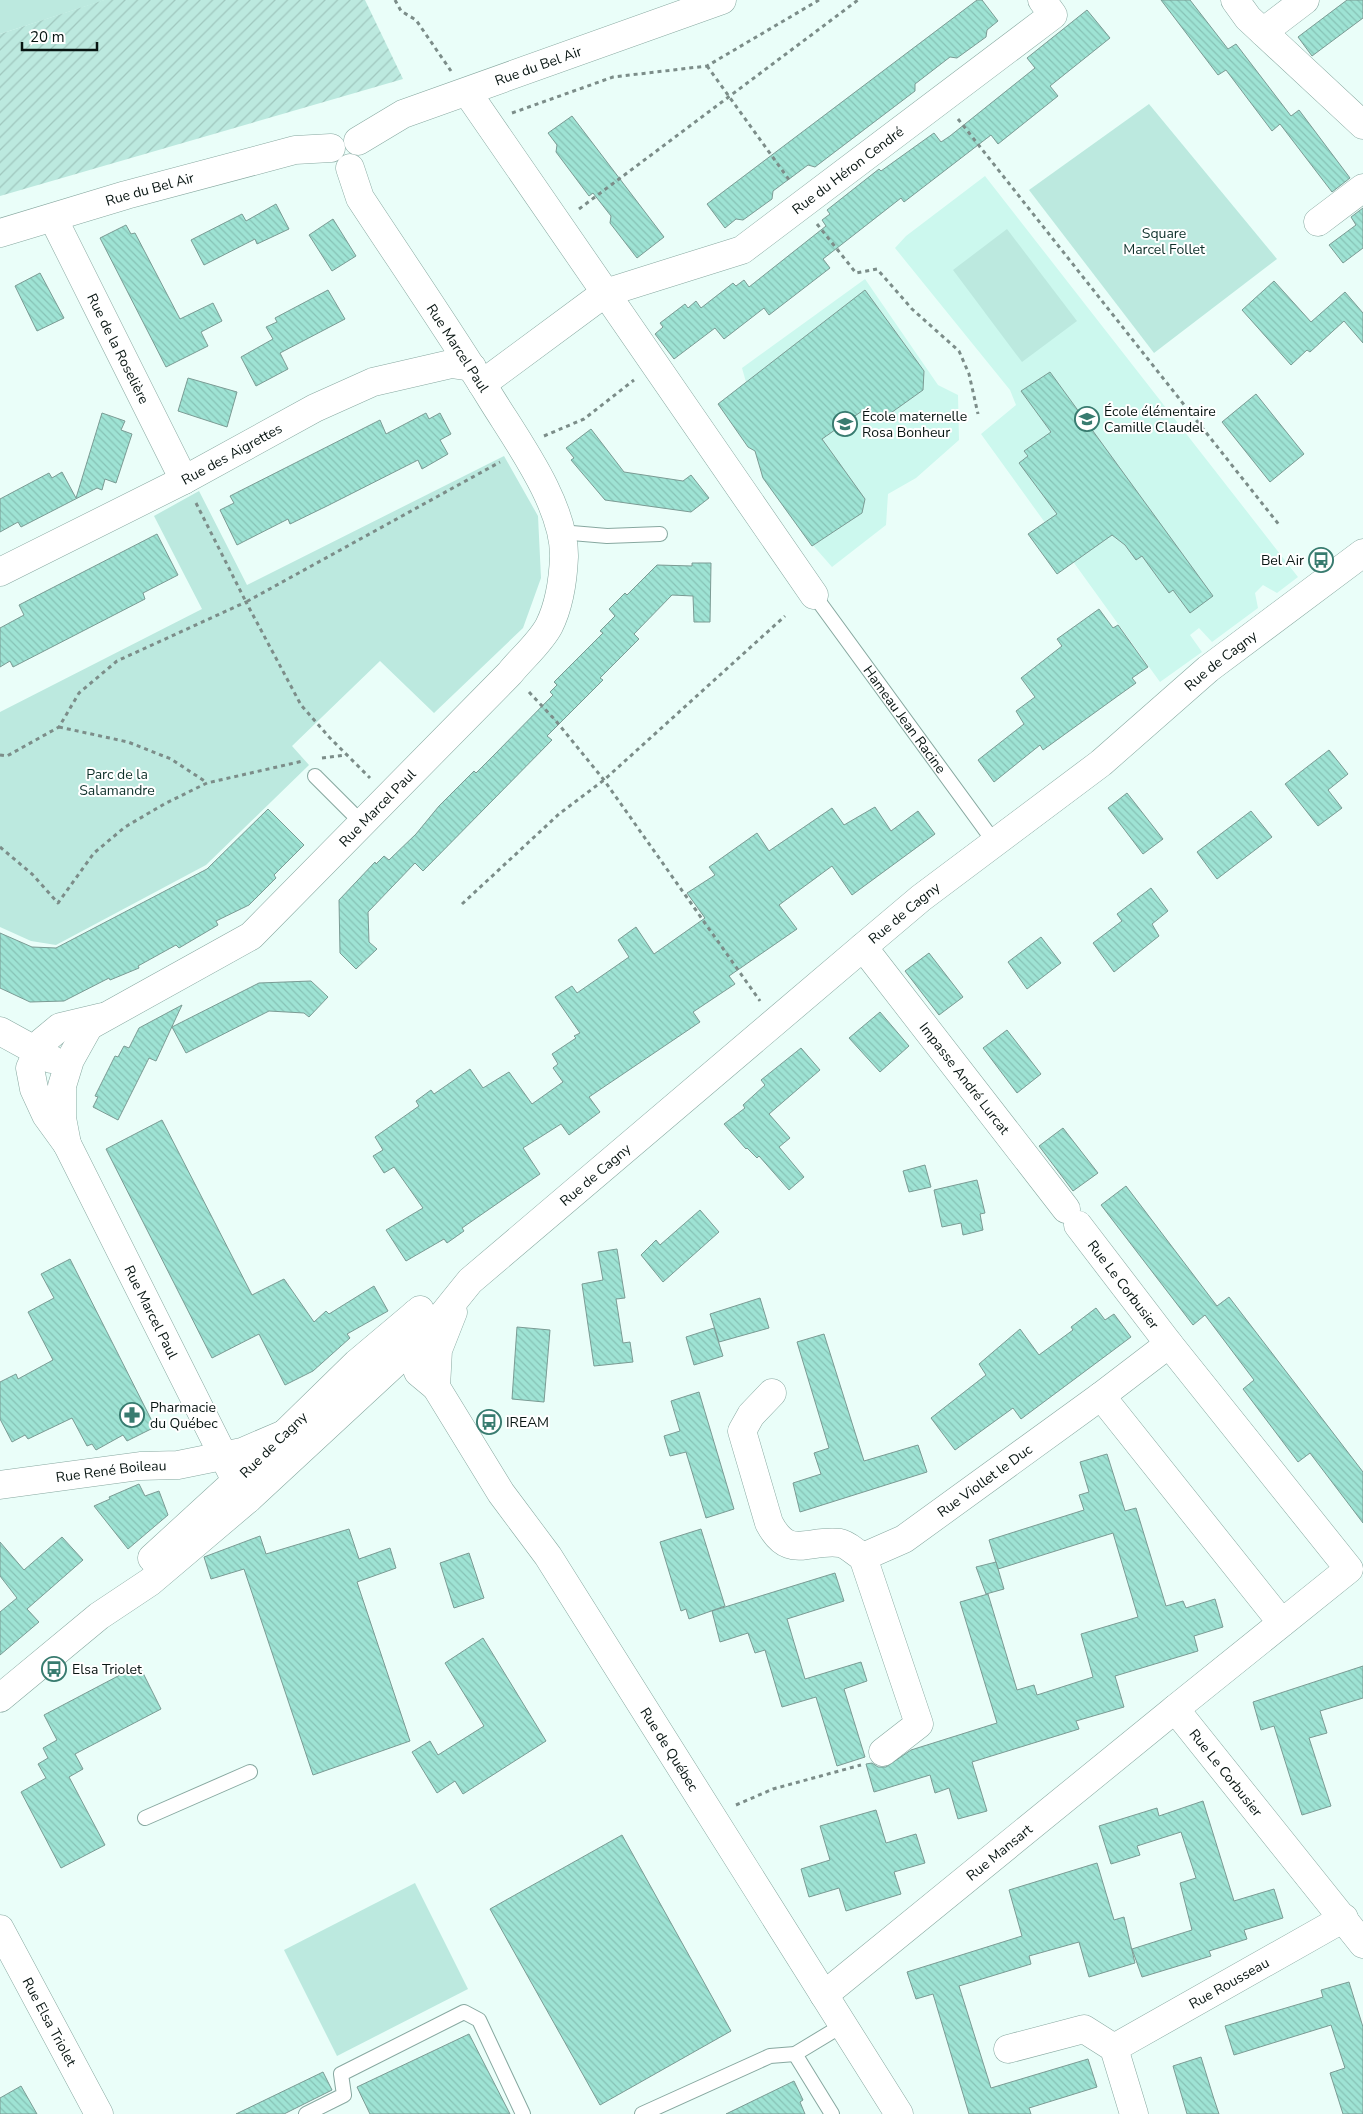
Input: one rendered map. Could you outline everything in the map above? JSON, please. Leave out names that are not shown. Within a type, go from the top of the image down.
[{"type":"street","name":"Rue du Bel Air","points":[[358,141],[403,114],[722,0]]},
{"type":"street","name":"Rue du Héron Cendré","points":[[477,376],[605,293],[742,250],[1053,15],[1042,0]]},
{"type":"street","points":[[1235,0],[1248,18],[1363,125]]},
{"type":"street","points":[[1264,32],[1305,0]]},
{"type":"street","points":[[466,92],[814,595]]},
{"type":"street","points":[[342,137],[354,138],[358,141],[363,151],[362,157],[355,166],[350,168],[339,166],[335,163],[331,154],[331,148],[334,143],[342,137]]},
{"type":"street","name":"Rue du Bel Air","points":[[0,233],[126,195],[295,150],[331,148]]},
{"type":"street","name":"Rue Marcel Paul","points":[[67,1144],[62,1118],[62,1086],[68,1067],[89,1026],[251,936],[390,797],[510,673],[548,627],[560,596],[564,555],[560,532],[551,503],[523,449],[360,198],[350,168]]},
{"type":"street","points":[[1318,222],[1363,188]]},
{"type":"street","name":"Rue de la Roselière","points":[[53,218],[184,480]]},
{"type":"street","name":"Rue des Aigrettes","points":[[0,572],[184,480],[315,408],[373,382],[450,364],[477,376]]},
{"type":"street","name":"Rue de Cagny","points":[[236,1479],[414,1369],[470,1280],[921,898],[1101,763],[1208,669],[1363,553]]},
{"type":"street","name":"Impasse André Lurcat","points":[[863,947],[1072,1217]]},
{"type":"street","name":"Rue Marcel Paul","points":[[104,1016],[60,1027],[42,1042],[30,1068],[34,1089],[46,1115],[67,1144],[236,1479]]},
{"type":"street","points":[[0,1031],[36,1052],[68,1067]]},
{"type":"street","name":"Rue Le Corbusier","points":[[1072,1217],[1169,1344],[1350,1569],[1175,1709],[1363,1944]]},
{"type":"street","points":[[357,1363],[414,1369],[438,1350],[461,1292]]},
{"type":"street","name":"Rue de Cagny","points":[[0,1698],[99,1616],[134,1574],[357,1363],[430,1303],[461,1292]]},
{"type":"street","points":[[414,1369],[409,1333],[415,1314]]},
{"type":"street","points":[[1169,1344],[1101,1396],[1282,1623]]},
{"type":"street","name":"Rue de Québec","points":[[414,1369],[548,1556],[899,2114]]},
{"type":"street","points":[[772,1393],[751,1415],[742,1431],[769,1523],[776,1537],[789,1546],[842,1543],[863,1557],[919,1724],[883,1752]]},
{"type":"street","name":"Rue Viollet le Duc","points":[[863,1557],[904,1539],[1101,1396]]},
{"type":"street","name":"Rue René Boileau","points":[[0,1485],[140,1466],[178,1465],[236,1479]]},
{"type":"street","name":"Rue Mansart","points":[[824,1995],[1175,1709]]},
{"type":"street","name":"Rue Rousseau","points":[[1114,2048],[1344,1918]]},
{"type":"street","name":"Rue Elsa Triolet","points":[[0,1929],[99,2114]]},
{"type":"street","points":[[1008,2049],[1084,2030],[1114,2048],[1134,2114]]},
{"type":"lane","points":[[560,532],[607,536],[660,534]]},
{"type":"lane","name":"Hameau Jean Racine","points":[[814,595],[995,843]]},
{"type":"lane","points":[[316,776],[363,824]]},
{"type":"lane","points":[[145,1818],[250,1772]]},
{"type":"lane","points":[[306,2114],[344,2095],[341,2074],[464,2012],[479,2020],[523,2114]]},
{"type":"lane","points":[[642,2114],[770,2056],[796,2054],[843,2025]]},
{"type":"lane","points":[[796,2054],[832,2114]]},
{"type":"path","points":[[395,0],[401,12],[416,20],[466,92]]},
{"type":"path","points":[[487,122],[613,77],[707,66],[819,0]]},
{"type":"path","points":[[558,225],[858,0]]},
{"type":"path","points":[[707,66],[806,203],[821,230],[856,273],[877,269],[912,309],[959,351],[969,374],[978,414]]},
{"type":"path","points":[[942,99],[1280,526]]},
{"type":"path","points":[[0,755],[7,756],[58,727],[79,693],[117,661],[246,602],[523,449],[542,436],[584,419],[654,364]]},
{"type":"path","points":[[184,480],[246,602],[302,705],[346,755],[390,797]]},
{"type":"path","points":[[462,904],[560,814],[604,780],[785,616]]},
{"type":"path","points":[[510,673],[556,721],[604,780],[774,1022]]},
{"type":"path","points":[[58,727],[128,742],[171,759],[207,783]]},
{"type":"path","points":[[318,759],[346,755]]},
{"type":"path","points":[[0,847],[32,874],[58,904],[94,853],[124,827],[166,803],[207,783],[308,760]]},
{"type":"path","points":[[718,1825],[736,1805],[773,1789],[865,1764],[883,1752]]},
{"type":"shaded area","name":"École élémentaire Camille Claudel","points":[[985,176],[1298,577],[1277,593],[1263,585],[1255,593],[1258,608],[1212,642],[1199,628],[1190,635],[1202,652],[1160,682],[981,434],[1016,405],[1010,390],[895,248],[906,236]]},
{"type":"shaded area","name":"École maternelle Rosa Bonheur","points":[[865,279],[938,385],[958,395],[959,440],[916,478],[888,494],[886,525],[832,567],[803,534],[761,476],[769,467],[721,402],[746,382],[742,368]]},
{"type":"green space","points":[[0,0],[105,0],[0,34]]},
{"type":"green space","points":[[104,0],[365,0],[403,79],[0,196],[0,34]]},
{"type":"green space","name":"Square Marcel Follet","points":[[1149,104],[1277,259],[1154,353],[1029,190]]},
{"type":"green space","points":[[1007,229],[1077,321],[1022,362],[953,270]]},
{"type":"green space","name":"Parc de la Salamandre","points":[[504,456],[538,516],[541,578],[523,628],[434,713],[380,661],[292,746],[309,765],[206,865],[56,945],[31,941],[0,927],[0,712],[202,609],[154,516],[199,491],[247,585]]},
{"type":"green space","points":[[415,1883],[468,1989],[337,2056],[284,1950]]},
{"type":"building","points":[[977,0],[982,0],[998,21],[987,30],[986,37],[957,58],[950,57],[915,84],[915,91],[815,167],[808,165],[773,191],[772,199],[743,220],[736,219],[725,228],[707,204]]},
{"type":"building","points":[[1161,0],[1190,0],[1228,49],[1236,44],[1291,116],[1299,110],[1350,178],[1332,192],[1280,124],[1272,131],[1226,70],[1218,75]]},
{"type":"building","points":[[1347,0],[1363,0],[1363,18],[1312,56],[1298,37]]},
{"type":"building","points":[[1087,10],[1110,38],[1050,86],[1058,96],[998,144],[991,135],[904,202],[901,198],[823,259],[830,268],[769,315],[764,308],[724,339],[715,328],[674,359],[655,334],[663,327],[660,323],[685,304],[688,308],[696,301],[701,308],[733,283],[736,286],[744,280],[749,287],[826,226],[822,220],[830,214],[827,210],[879,169],[881,171],[934,133],[941,142],[1035,68],[1027,58]]},
{"type":"building","points":[[572,116],[664,237],[637,258],[610,223],[611,216],[593,193],[589,196],[556,152],[557,145],[548,133]]},
{"type":"building","points":[[276,204],[289,229],[257,244],[255,239],[204,265],[191,240],[242,214],[246,221]]},
{"type":"building","points":[[1363,208],[1363,248],[1343,263],[1329,245],[1356,225],[1351,217]]},
{"type":"building","points":[[333,219],[356,256],[332,271],[309,235]]},
{"type":"building","points":[[126,225],[131,234],[135,233],[180,319],[213,303],[222,321],[201,332],[208,346],[166,367],[100,238]]},
{"type":"building","points":[[40,273],[64,318],[37,331],[15,286]]},
{"type":"building","points":[[1274,281],[1311,322],[1345,292],[1363,313],[1363,343],[1344,321],[1310,352],[1307,350],[1291,365],[1242,310]]},
{"type":"building","points":[[328,290],[345,319],[280,353],[288,369],[256,386],[241,357],[273,339],[266,327],[277,322],[275,318]]},
{"type":"building","name":"École maternelle Rosa Bonheur","points":[[865,290],[924,371],[923,390],[888,415],[862,411],[822,439],[865,499],[862,513],[812,546],[763,478],[755,451],[748,447],[718,404]]},
{"type":"building","points":[[1050,372],[1213,596],[1190,613],[1173,590],[1169,593],[1142,556],[1136,560],[1125,545],[1112,535],[1057,574],[1028,534],[1057,514],[1019,463],[1028,456],[1024,451],[1051,432],[1021,391]]},
{"type":"building","points":[[188,378],[237,392],[227,427],[178,411]]},
{"type":"building","points":[[1256,394],[1304,454],[1270,482],[1222,422]]},
{"type":"building","points":[[102,413],[125,421],[121,430],[132,434],[116,483],[105,479],[102,490],[97,488],[21,527],[18,522],[0,532],[0,499],[49,473],[52,478],[62,472],[76,498]]},
{"type":"building","points":[[426,413],[429,419],[440,413],[451,434],[440,440],[448,454],[422,469],[418,460],[290,524],[288,519],[237,545],[220,510],[234,503],[230,496],[380,420],[386,434]]},
{"type":"building","points":[[591,429],[624,472],[683,481],[691,475],[709,498],[691,512],[605,500],[571,460],[574,458],[566,448]]},
{"type":"building","points":[[157,534],[178,575],[143,593],[145,599],[13,667],[10,661],[0,667],[0,628],[24,615],[19,605]]},
{"type":"building","points":[[692,563],[711,563],[710,622],[694,622],[693,596],[672,595],[634,634],[639,639],[600,678],[603,680],[547,736],[552,740],[423,871],[415,863],[368,912],[369,942],[377,949],[356,969],[340,953],[339,900],[375,862],[376,864],[384,856],[389,860],[416,834],[439,806],[474,771],[476,773],[553,695],[550,692],[557,685],[554,682],[603,633],[600,631],[615,616],[609,609],[625,593],[627,595],[657,565],[692,566]]},
{"type":"building","points":[[1099,609],[1113,628],[1118,625],[1148,667],[1132,678],[1136,683],[1043,750],[1040,745],[994,782],[978,760],[1024,724],[1016,711],[1035,697],[1021,678],[1062,646],[1057,639]]},
{"type":"building","points":[[1329,750],[1348,774],[1328,790],[1342,808],[1318,826],[1285,784]]},
{"type":"building","points":[[1127,793],[1163,839],[1143,854],[1108,808]]},
{"type":"building","points":[[875,807],[891,831],[918,811],[935,834],[852,895],[832,866],[779,905],[797,929],[729,976],[735,984],[693,1012],[700,1022],[589,1097],[600,1112],[569,1135],[561,1124],[523,1148],[540,1174],[462,1228],[464,1231],[447,1243],[444,1239],[406,1261],[386,1230],[423,1208],[394,1167],[384,1173],[373,1156],[383,1150],[375,1137],[419,1106],[416,1101],[431,1090],[434,1094],[470,1069],[483,1088],[509,1072],[532,1104],[563,1082],[553,1068],[558,1064],[552,1054],[576,1038],[574,1036],[580,1033],[555,997],[572,986],[577,993],[629,957],[618,940],[636,927],[654,954],[705,918],[687,893],[715,875],[709,867],[757,833],[769,851],[832,808],[844,825]]},
{"type":"building","points":[[268,809],[304,845],[274,875],[276,878],[249,905],[216,921],[218,925],[179,948],[176,945],[138,966],[139,968],[110,980],[109,978],[64,1001],[30,1002],[0,988],[0,933],[32,947],[56,948],[207,869]]},
{"type":"building","points":[[1251,811],[1272,837],[1217,879],[1197,852]]},
{"type":"building","points":[[1151,888],[1168,911],[1152,924],[1159,936],[1114,972],[1093,943],[1122,921],[1117,914]]},
{"type":"building","points":[[1041,937],[1061,963],[1027,989],[1008,962]]},
{"type":"building","points":[[929,953],[963,997],[939,1015],[905,971]]},
{"type":"building","points":[[311,981],[328,997],[309,1017],[304,1013],[269,1011],[186,1053],[172,1027],[259,983]]},
{"type":"building","points":[[182,1005],[156,1061],[149,1058],[118,1120],[93,1107],[98,1097],[95,1096],[115,1056],[118,1057],[124,1046],[129,1048],[139,1028]]},
{"type":"building","points":[[880,1012],[909,1046],[880,1072],[849,1038]]},
{"type":"building","points":[[1007,1030],[1041,1074],[1017,1093],[983,1048]]},
{"type":"building","points":[[801,1048],[820,1070],[769,1114],[790,1138],[779,1147],[804,1177],[789,1190],[759,1156],[757,1158],[746,1149],[724,1124],[745,1108],[743,1105],[765,1085],[761,1080]]},
{"type":"building","points":[[162,1120],[252,1295],[284,1279],[314,1322],[326,1311],[329,1314],[374,1286],[388,1311],[347,1334],[350,1338],[313,1371],[285,1385],[259,1334],[212,1358],[106,1149]]},
{"type":"building","points":[[1063,1128],[1098,1173],[1073,1191],[1039,1146]]},
{"type":"building","points":[[925,1165],[931,1187],[909,1192],[903,1171]]},
{"type":"building","points":[[977,1180],[985,1213],[980,1214],[983,1230],[963,1235],[961,1223],[942,1227],[934,1190]]},
{"type":"building","points":[[1126,1186],[1217,1306],[1229,1297],[1363,1472],[1363,1523],[1310,1453],[1298,1462],[1243,1389],[1254,1380],[1205,1315],[1193,1325],[1101,1205]]},
{"type":"building","points":[[700,1210],[719,1232],[663,1282],[641,1255],[656,1240],[660,1245]]},
{"type":"building","points":[[617,1249],[625,1298],[616,1299],[623,1343],[630,1342],[633,1362],[594,1366],[582,1284],[603,1280],[598,1252]]},
{"type":"building","points":[[70,1259],[155,1427],[127,1441],[123,1435],[96,1450],[92,1444],[87,1446],[72,1418],[28,1439],[25,1435],[12,1442],[0,1419],[0,1382],[16,1374],[18,1379],[53,1360],[28,1312],[54,1298],[41,1274]]},
{"type":"building","points":[[760,1298],[769,1328],[719,1342],[710,1314]]},
{"type":"building","points":[[1096,1308],[1105,1320],[1114,1314],[1131,1337],[1021,1419],[1013,1408],[955,1450],[931,1418],[986,1375],[979,1364],[1020,1329],[1039,1355],[1073,1330],[1071,1327]]},
{"type":"building","points":[[517,1327],[550,1330],[544,1402],[512,1399]]},
{"type":"building","points":[[714,1328],[723,1356],[694,1365],[686,1337]]},
{"type":"building","points":[[824,1334],[864,1461],[918,1445],[927,1472],[800,1512],[793,1483],[821,1474],[814,1453],[829,1448],[797,1342]]},
{"type":"building","points":[[699,1392],[734,1509],[706,1518],[686,1452],[670,1456],[664,1436],[680,1431],[671,1401]]},
{"type":"building","points":[[1107,1454],[1125,1511],[1136,1508],[1166,1606],[1183,1601],[1186,1608],[1215,1599],[1223,1627],[1194,1636],[1198,1651],[1115,1676],[1124,1707],[1076,1721],[1079,1729],[972,1762],[987,1811],[958,1819],[949,1788],[935,1793],[930,1775],[874,1792],[866,1764],[872,1763],[878,1767],[886,1767],[911,1750],[997,1723],[960,1602],[988,1594],[1017,1690],[1034,1685],[1037,1695],[1093,1677],[1081,1634],[1138,1617],[1113,1533],[998,1569],[989,1540],[1084,1510],[1079,1495],[1089,1492],[1080,1462]]},
{"type":"building","points":[[139,1484],[145,1496],[159,1491],[168,1515],[128,1549],[94,1506]]},
{"type":"building","points":[[349,1529],[359,1559],[390,1548],[396,1568],[357,1582],[410,1741],[313,1775],[244,1569],[211,1579],[204,1557],[260,1536],[266,1554]]},
{"type":"building","points":[[701,1529],[725,1606],[689,1619],[686,1609],[681,1611],[660,1542]]},
{"type":"building","points":[[62,1537],[83,1560],[27,1609],[39,1622],[0,1655],[0,1612],[17,1598],[0,1576],[0,1542],[24,1570]]},
{"type":"building","points":[[469,1553],[484,1598],[454,1608],[440,1563]]},
{"type":"building","points":[[996,1562],[1004,1589],[986,1594],[976,1567]]},
{"type":"building","points":[[835,1573],[844,1601],[787,1619],[805,1679],[861,1662],[867,1681],[844,1689],[865,1757],[837,1766],[816,1697],[782,1707],[765,1650],[755,1653],[748,1633],[720,1642],[712,1611]]},
{"type":"building","points":[[483,1638],[546,1741],[463,1794],[455,1781],[437,1793],[412,1752],[430,1741],[438,1755],[484,1726],[445,1663]]},
{"type":"building","points":[[139,1665],[161,1709],[75,1754],[83,1769],[69,1777],[105,1845],[61,1868],[21,1792],[46,1778],[38,1764],[48,1758],[43,1748],[57,1740],[44,1715]]},
{"type":"building","points":[[1363,1666],[1363,1698],[1320,1711],[1327,1733],[1309,1738],[1331,1806],[1302,1815],[1274,1726],[1261,1730],[1253,1702]]},
{"type":"building","points":[[1203,1801],[1234,1901],[1274,1889],[1283,1918],[1244,1930],[1247,1939],[1209,1951],[1211,1956],[1142,1977],[1132,1949],[1192,1930],[1180,1883],[1196,1878],[1181,1832],[1137,1846],[1140,1855],[1111,1864],[1099,1826],[1157,1808],[1159,1816]]},
{"type":"building","points":[[876,1810],[886,1843],[916,1834],[925,1863],[894,1872],[901,1894],[846,1911],[839,1888],[809,1897],[801,1869],[830,1860],[820,1826]]},
{"type":"building","points":[[622,1835],[731,2031],[600,2105],[490,1909]]},
{"type":"building","points":[[1097,1863],[1114,1920],[1124,1917],[1135,1963],[1089,1977],[1079,1942],[1029,1956],[1031,1964],[959,1986],[991,2088],[1088,2059],[1097,2087],[1029,2108],[1031,2114],[969,2114],[933,1994],[916,1999],[907,1972],[1022,1936],[1009,1890]]},
{"type":"building","points":[[1349,1982],[1363,2027],[1363,2114],[1343,2114],[1330,2073],[1345,2068],[1331,2025],[1234,2055],[1225,2026],[1323,1997],[1321,1990]]},
{"type":"building","points":[[469,2034],[510,2114],[370,2114],[357,2087]]},
{"type":"building","points":[[1201,2057],[1219,2114],[1187,2114],[1173,2066]]},
{"type":"building","points":[[323,2072],[332,2090],[284,2114],[236,2114]]},
{"type":"building","points":[[794,2081],[803,2100],[800,2102],[805,2114],[726,2114]]},
{"type":"building","points":[[21,2086],[37,2114],[0,2114],[0,2098]]},
{"type":"place","name":"École élémentaire Camille Claudel","points":[[1087,419]]},
{"type":"place","name":"École maternelle Rosa Bonheur","points":[[845,424]]},
{"type":"place","name":"Bel Air","points":[[1321,560]]},
{"type":"place","name":"Pharmacie du Québec","points":[[132,1415]]},
{"type":"place","name":"IREAM","points":[[489,1422]]},
{"type":"place","name":"Elsa Triolet","points":[[54,1669]]}]
